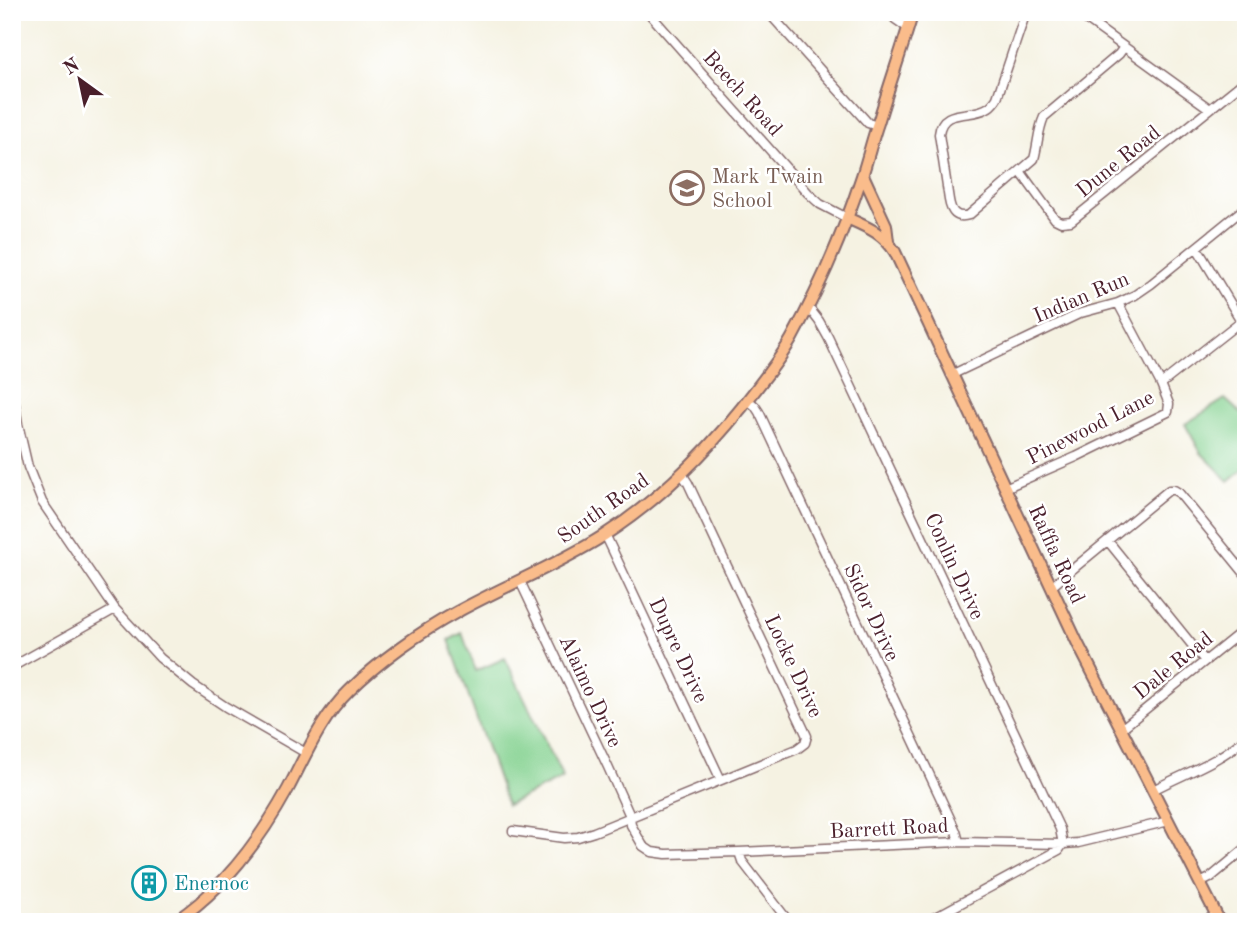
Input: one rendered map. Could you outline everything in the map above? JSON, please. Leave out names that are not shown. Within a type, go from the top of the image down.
[{"type":"main road","name":"South Road","points":[[174,922],[201,903],[231,873],[286,792],[315,735],[346,693],[373,669],[457,612],[567,558],[605,534],[682,474],[748,400],[791,340],[847,218],[863,175],[913,12]]},
{"type":"main road","name":"Raffia Road","points":[[863,175],[886,225],[888,241],[1078,644],[1219,919]]},
{"type":"main road","points":[[847,218],[877,232],[888,241]]},
{"type":"street","name":"Beech Road","points":[[648,12],[808,193],[820,204],[847,218]]},
{"type":"street","points":[[768,12],[868,123],[877,126]]},
{"type":"street","points":[[889,12],[908,28]]},
{"type":"street","points":[[1027,12],[997,98],[982,110],[952,116],[940,126],[950,208],[955,215],[968,215],[1034,159],[1044,117],[1124,47]]},
{"type":"street","points":[[1076,12],[1210,109]]},
{"type":"street","name":"Dune Road","points":[[1020,171],[1055,219],[1062,222],[1071,220],[1246,80]]},
{"type":"street","name":"Indian Run","points":[[951,375],[1082,313],[1118,303],[1135,295],[1246,208]]},
{"type":"street","points":[[1118,303],[1161,384],[1243,325],[1197,248]]},
{"type":"street","name":"Conlin Drive","points":[[808,307],[828,337],[1060,829],[1063,844]]},
{"type":"street","name":"Pinewood Lane","points":[[1005,488],[1168,412],[1169,404],[1161,384]]},
{"type":"street","points":[[12,387],[28,467],[42,502],[115,609],[160,658],[193,685],[306,753]]},
{"type":"street","name":"Sidor Drive","points":[[748,400],[759,412],[959,842]]},
{"type":"street","name":"Locke Drive","points":[[513,831],[564,838],[578,837],[797,749],[805,743],[807,736],[682,474]]},
{"type":"street","points":[[1051,587],[1169,490],[1179,493],[1246,575]]},
{"type":"street","name":"Dupre Drive","points":[[605,534],[721,780]]},
{"type":"street","points":[[1108,541],[1206,661]]},
{"type":"street","name":"Alaimo Drive","points":[[520,582],[630,816]]},
{"type":"street","points":[[12,667],[115,609]]},
{"type":"street","name":"Dale Road","points":[[1121,729],[1246,628]]},
{"type":"street","points":[[1153,790],[1201,768],[1229,752],[1246,738]]},
{"type":"street","name":"Barrett Road","points":[[630,816],[631,825],[643,846],[652,852],[666,854],[959,842],[1063,844],[1078,843],[1169,821]]},
{"type":"street","points":[[926,922],[1059,850],[1063,844]]},
{"type":"street","points":[[1200,883],[1246,848]]},
{"type":"street","points":[[739,852],[742,861],[789,922]]},
{"type":"street","points":[[1199,922],[1219,919]]},
{"type":"green space","points":[[1225,399],[1246,415],[1246,467],[1229,481],[1201,453],[1185,424]]},
{"type":"green space","points":[[462,633],[476,671],[505,658],[563,778],[507,805],[449,640]]},
{"type":"place","name":"Mark Twain School","points":[[687,188]]},
{"type":"place","name":"Enernoc","points":[[149,883]]}]
